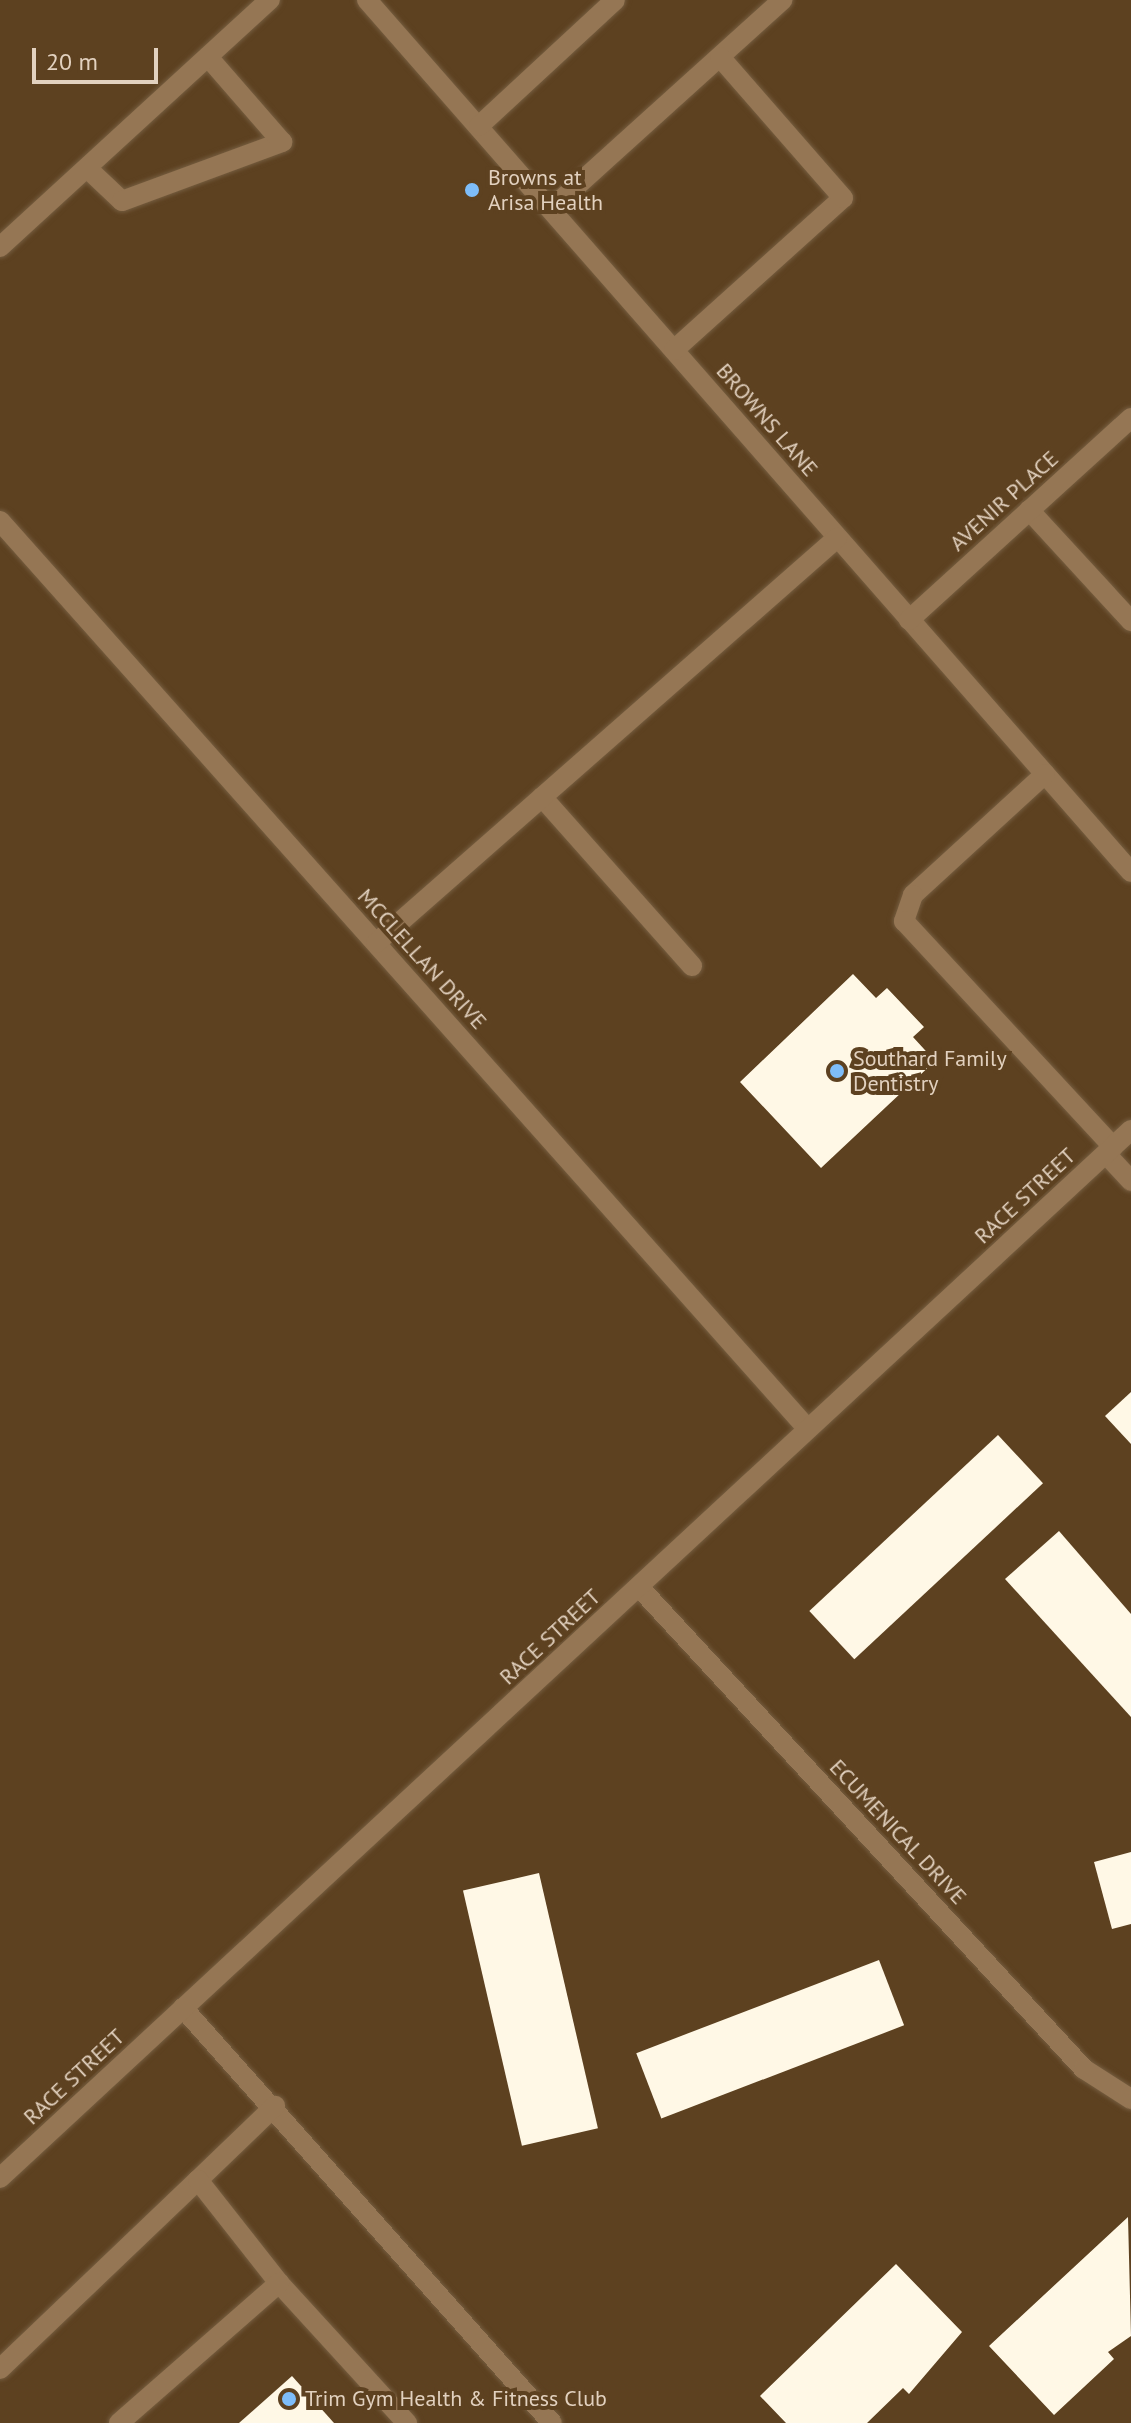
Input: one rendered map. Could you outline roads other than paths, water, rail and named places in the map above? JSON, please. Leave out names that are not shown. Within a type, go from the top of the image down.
[{"type":"street","points":[[0,247],[270,0]]},
{"type":"street","name":"BROWNS LANE","points":[[367,0],[1131,872]]},
{"type":"street","points":[[479,126],[615,0]]},
{"type":"street","points":[[551,209],[782,0]]},
{"type":"street","points":[[87,168],[122,201],[282,142],[208,57]]},
{"type":"street","points":[[674,350],[843,198],[720,57]]},
{"type":"street","name":"AVENIR PLACE","points":[[909,620],[1131,418]]},
{"type":"street","points":[[1029,510],[1131,621]]},
{"type":"street","name":"MCCLELLAN DRIVE","points":[[0,521],[808,1429]]},
{"type":"street","points":[[376,943],[837,538]]},
{"type":"street","points":[[1045,774],[913,895],[904,921],[1110,1150],[1131,1181]]},
{"type":"street","points":[[542,797],[692,966]]},
{"type":"street","name":"RACE STREET","points":[[0,2178],[1131,1130]]},
{"type":"street","name":"ECUMENICAL DRIVE","points":[[639,1587],[1084,2069],[1131,2099]]},
{"type":"street","points":[[183,2008],[275,2106],[552,2423]]},
{"type":"street","points":[[0,2369],[275,2106]]},
{"type":"street","points":[[198,2180],[279,2283],[407,2423]]},
{"type":"street","points":[[119,2423],[279,2283]]},
{"type":"place","name":"Browns at Arisa Health","points":[[472,190]]},
{"type":"place","name":"Southard Family Dentistry","points":[[837,1071]]},
{"type":"place","name":"Trim Gym Health & Fitness Club","points":[[289,2399]]}]
